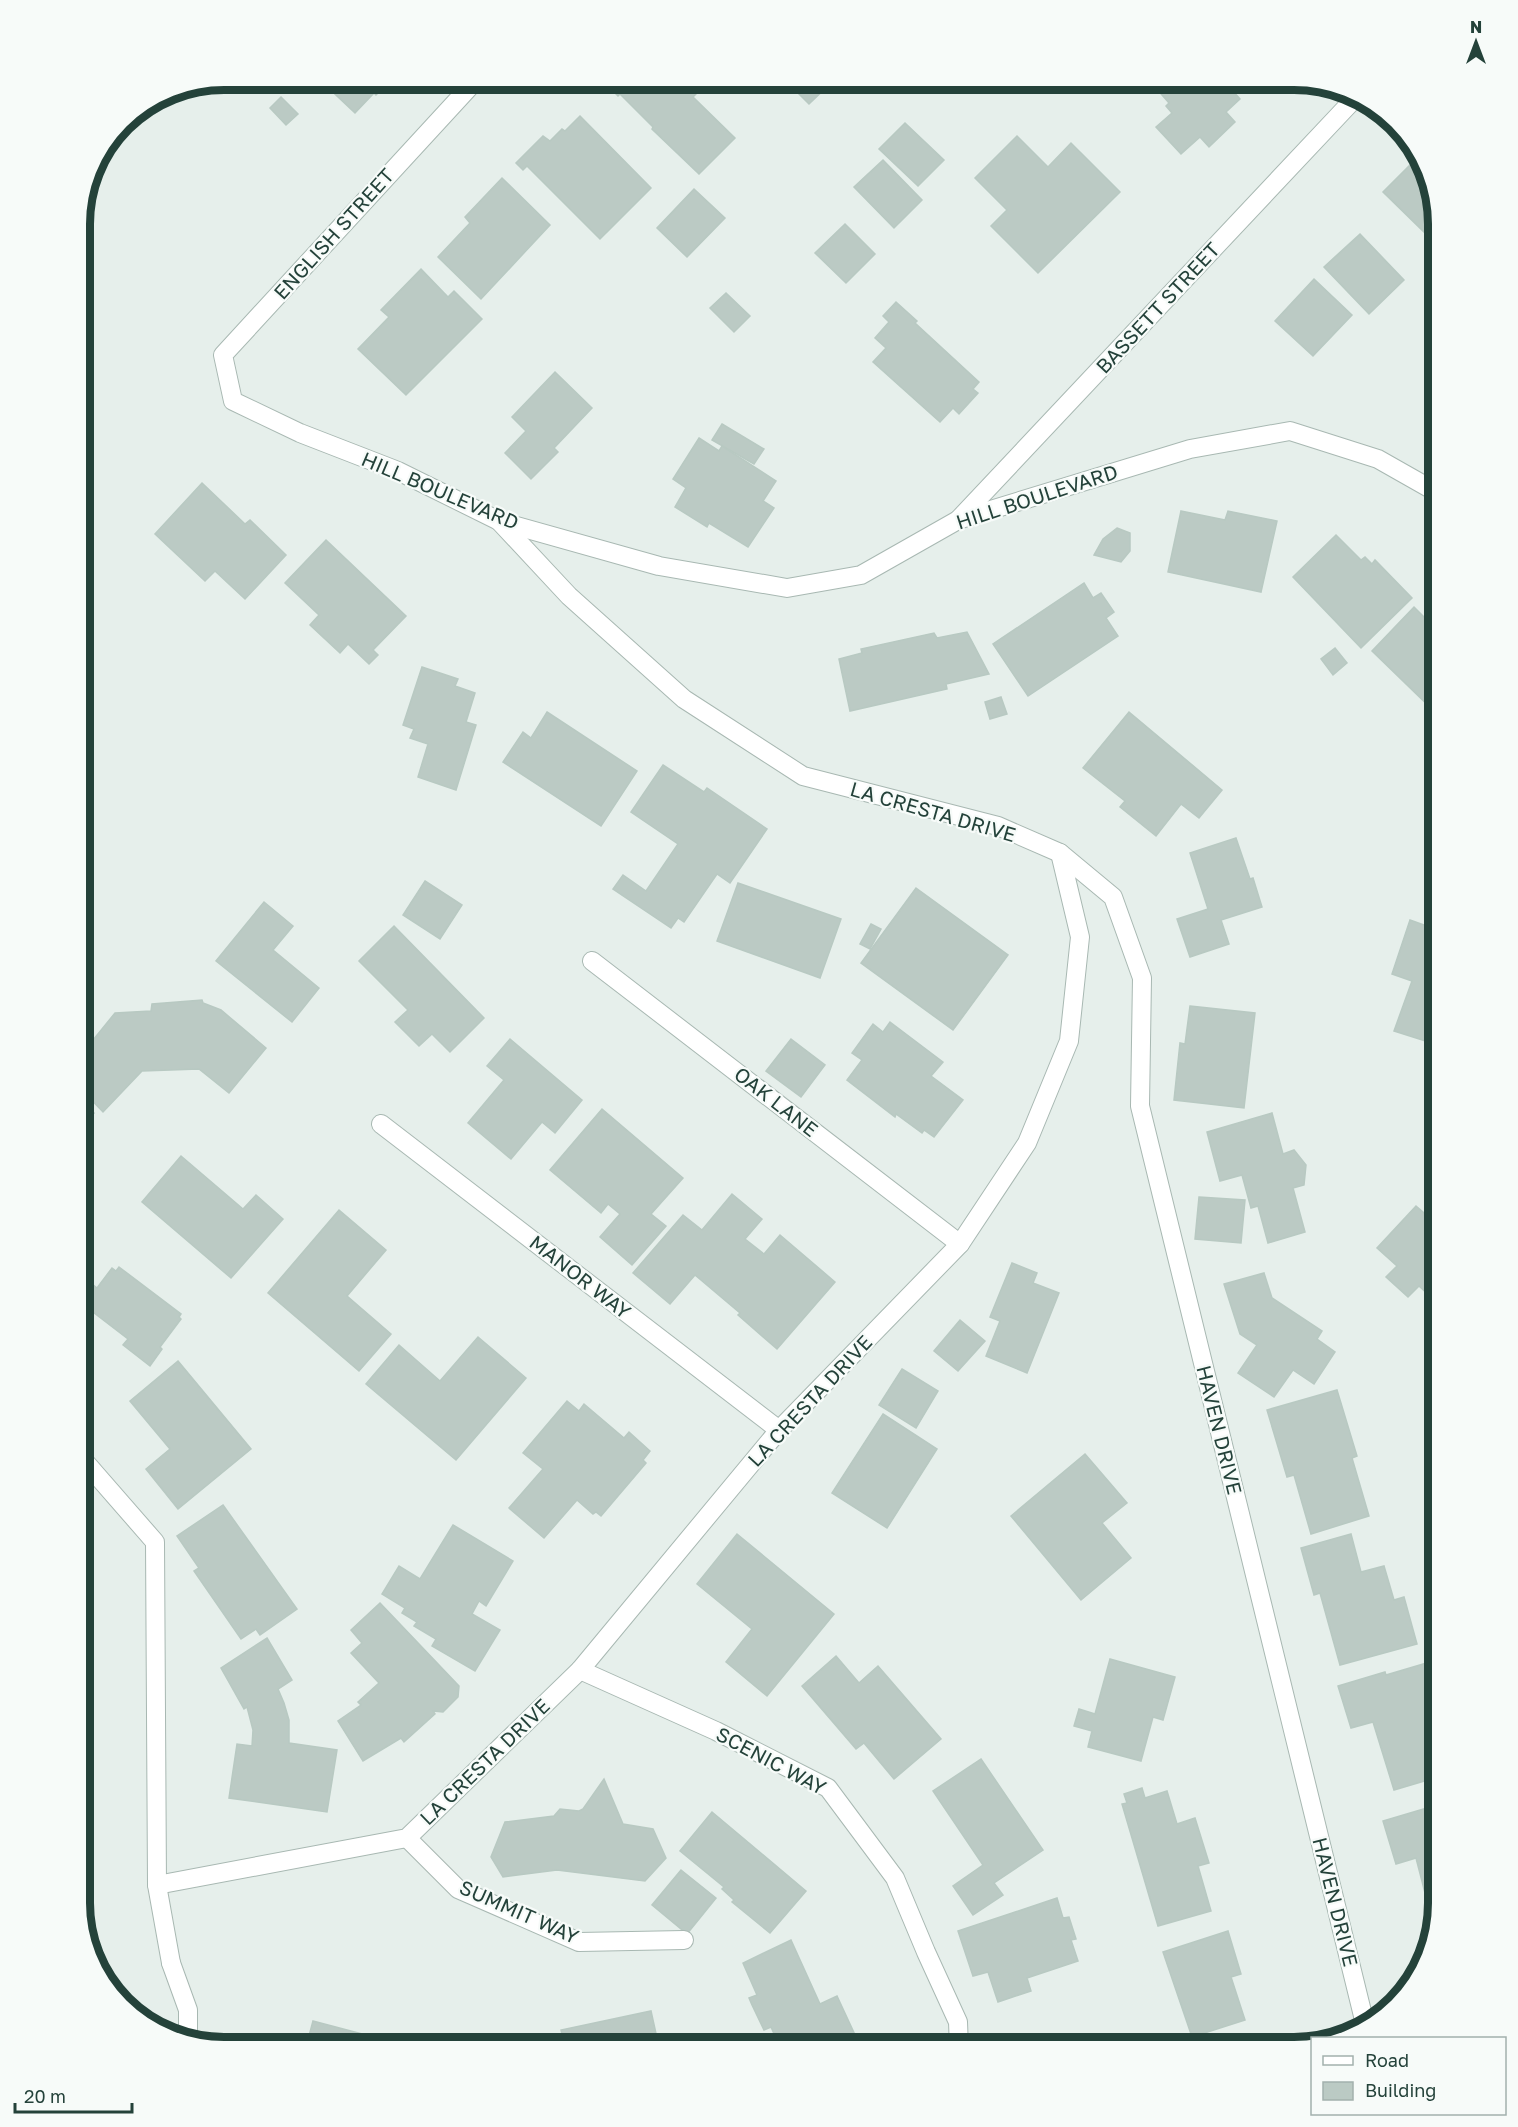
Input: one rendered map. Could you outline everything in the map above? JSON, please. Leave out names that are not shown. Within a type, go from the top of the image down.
[{"type":"street","name":"ENGLISH STREET","points":[[233,401],[224,355],[467,90]]},
{"type":"street","name":"BASSETT STREET","points":[[958,520],[1351,103]]},
{"type":"street","name":"HILL BOULEVARD","points":[[233,401],[300,433],[398,471],[499,521],[659,566],[787,588],[861,575],[958,520],[1190,449],[1290,431],[1378,459],[1428,487]]},
{"type":"street","name":"LA CRESTA DRIVE","points":[[157,1885],[407,1838],[580,1670],[778,1430],[960,1244],[1027,1143],[1069,1041],[1080,937],[1060,854],[998,826],[803,776],[684,699],[569,596],[499,521]]},
{"type":"street","name":"HAVEN DRIVE","points":[[1060,854],[1113,897],[1142,978],[1140,1106],[1363,2017]]},
{"type":"street","name":"OAK LANE","points":[[592,961],[960,1244]]},
{"type":"street","name":"MANOR WAY","points":[[381,1124],[778,1430]]},
{"type":"street","points":[[90,1467],[155,1542],[157,1885],[171,1963],[188,2010],[188,2032]]},
{"type":"street","name":"SCENIC WAY","points":[[580,1670],[716,1731],[828,1788],[895,1878],[958,2022],[959,2037]]},
{"type":"street","name":"SUMMIT WAY","points":[[407,1838],[458,1888],[579,1942],[684,1940]]},
{"type":"building","points":[[331,90],[381,90],[376,95],[374,93],[355,113]]},
{"type":"building","points":[[612,90],[700,90],[693,97],[735,138],[699,174],[652,129],[653,127],[620,94],[618,96]]},
{"type":"building","points":[[795,90],[824,90],[809,104]]},
{"type":"building","points":[[1158,90],[1232,90],[1240,99],[1226,112],[1235,122],[1209,147],[1200,137],[1181,154],[1156,127],[1172,113],[1166,106],[1169,103]]},
{"type":"building","points":[[281,97],[298,114],[286,125],[270,108]]},
{"type":"building","points":[[580,116],[651,188],[600,239],[527,166],[523,170],[516,163],[543,136],[550,141],[562,129],[565,131]]},
{"type":"building","points":[[905,123],[944,160],[918,186],[879,149]]},
{"type":"building","points":[[1017,136],[1048,167],[1071,143],[1120,192],[1038,273],[991,226],[1007,210],[975,178]]},
{"type":"building","points":[[883,160],[922,200],[894,228],[854,187]]},
{"type":"building","points":[[1413,162],[1427,206],[1428,236],[1383,192]]},
{"type":"building","points":[[502,178],[550,225],[481,299],[438,257],[470,223],[465,217]]},
{"type":"building","points":[[694,189],[725,218],[687,257],[657,228]]},
{"type":"building","points":[[845,224],[875,254],[846,283],[815,253]]},
{"type":"building","points":[[1360,234],[1404,280],[1369,314],[1324,267]]},
{"type":"building","points":[[421,269],[448,297],[454,291],[482,319],[406,395],[358,349],[389,317],[381,310]]},
{"type":"building","points":[[1314,279],[1352,315],[1313,356],[1275,321]]},
{"type":"building","points":[[726,293],[750,316],[734,332],[710,308]]},
{"type":"building","points":[[896,302],[917,321],[915,323],[979,382],[973,389],[978,393],[959,414],[953,408],[940,422],[873,362],[886,348],[875,338],[889,322],[883,316]]},
{"type":"building","points":[[555,372],[592,408],[554,448],[558,452],[531,479],[505,453],[526,431],[512,417]]},
{"type":"building","points":[[722,424],[764,449],[754,464],[712,440]]},
{"type":"building","points":[[699,438],[719,451],[722,446],[776,481],[763,501],[774,508],[748,547],[709,523],[707,527],[675,507],[686,488],[673,479]]},
{"type":"building","points":[[202,483],[245,524],[250,520],[286,555],[245,599],[215,571],[205,581],[155,534]]},
{"type":"building","points":[[1181,511],[1225,520],[1228,511],[1277,521],[1261,592],[1168,572]]},
{"type":"building","points":[[1117,528],[1130,533],[1130,551],[1121,562],[1094,555],[1103,539]]},
{"type":"building","points":[[1336,535],[1361,560],[1365,557],[1372,564],[1375,560],[1412,598],[1361,648],[1293,577]]},
{"type":"building","points":[[326,540],[406,616],[373,650],[378,655],[369,664],[348,644],[340,653],[310,625],[319,615],[285,583]]},
{"type":"building","points":[[1084,583],[1093,598],[1101,593],[1114,612],[1106,618],[1118,636],[1028,696],[993,644]]},
{"type":"building","points":[[1414,607],[1428,621],[1428,705],[1372,651]]},
{"type":"building","points":[[967,632],[989,674],[946,684],[947,689],[850,711],[839,659],[862,653],[861,649],[934,633],[937,638]]},
{"type":"building","points":[[1335,648],[1347,663],[1333,675],[1321,659]]},
{"type":"building","points":[[422,667],[458,679],[455,686],[475,693],[466,722],[476,725],[456,790],[418,777],[428,744],[410,738],[414,729],[403,725]]},
{"type":"building","points":[[1001,697],[1007,714],[990,719],[985,702]]},
{"type":"building","points":[[547,712],[637,771],[601,826],[503,762],[523,732],[531,738]]},
{"type":"building","points":[[1129,712],[1222,790],[1199,818],[1181,804],[1156,836],[1120,807],[1125,801],[1083,768]]},
{"type":"building","points":[[663,765],[704,792],[707,788],[767,829],[730,883],[717,874],[684,922],[678,918],[671,928],[613,889],[623,875],[646,891],[678,844],[631,812]]},
{"type":"building","points":[[1236,838],[1250,879],[1253,878],[1262,907],[1221,920],[1229,944],[1190,957],[1177,919],[1208,909],[1190,853]]},
{"type":"building","points":[[425,881],[462,905],[440,939],[403,915]]},
{"type":"building","points":[[738,883],[841,919],[820,978],[717,941]]},
{"type":"building","points":[[916,888],[1008,955],[953,1030],[861,963]]},
{"type":"building","points":[[264,902],[293,926],[273,950],[319,988],[292,1022],[216,961]]},
{"type":"building","points":[[1410,920],[1428,926],[1428,1042],[1394,1031],[1412,981],[1392,974]]},
{"type":"building","points":[[871,924],[881,929],[870,949],[860,944]]},
{"type":"building","points":[[394,926],[484,1018],[450,1052],[432,1034],[419,1046],[395,1022],[408,1010],[359,961]]},
{"type":"building","points":[[202,1000],[203,1003],[221,1010],[266,1048],[229,1093],[199,1069],[142,1071],[103,1112],[90,1098],[90,1044],[115,1013],[151,1011],[152,1004]]},
{"type":"building","points":[[1190,1006],[1255,1013],[1244,1108],[1174,1100],[1180,1043],[1185,1044]]},
{"type":"building","points":[[890,1022],[943,1062],[931,1076],[963,1100],[934,1137],[924,1130],[922,1133],[896,1114],[895,1117],[847,1080],[862,1060],[852,1053],[873,1024],[883,1032]]},
{"type":"building","points":[[510,1039],[582,1100],[555,1133],[542,1122],[511,1159],[468,1123],[504,1080],[487,1066]]},
{"type":"building","points":[[791,1039],[825,1065],[801,1097],[766,1071]]},
{"type":"building","points":[[602,1109],[683,1178],[651,1214],[666,1226],[632,1265],[600,1237],[620,1214],[608,1204],[601,1213],[550,1170]]},
{"type":"building","points":[[1272,1113],[1283,1154],[1294,1150],[1306,1165],[1304,1185],[1293,1188],[1305,1232],[1268,1243],[1258,1206],[1251,1208],[1242,1175],[1220,1181],[1207,1132]]},
{"type":"building","points":[[181,1156],[243,1209],[256,1195],[283,1219],[231,1278],[142,1202]]},
{"type":"building","points":[[732,1194],[762,1219],[745,1239],[764,1254],[780,1235],[835,1282],[777,1349],[738,1315],[740,1313],[695,1275],[670,1304],[633,1273],[683,1215],[702,1230]]},
{"type":"building","points":[[1199,1197],[1245,1200],[1241,1243],[1195,1239]]},
{"type":"building","points":[[1416,1206],[1428,1216],[1428,1294],[1419,1286],[1408,1297],[1386,1277],[1397,1266],[1377,1248]]},
{"type":"building","points":[[339,1210],[386,1250],[347,1296],[391,1334],[359,1371],[268,1293]]},
{"type":"building","points":[[1012,1263],[1037,1273],[1033,1283],[1059,1293],[1027,1373],[986,1356],[1000,1321],[990,1317]]},
{"type":"building","points":[[119,1267],[181,1314],[179,1317],[181,1319],[160,1347],[162,1349],[150,1366],[123,1345],[128,1339],[90,1310],[90,1282],[97,1288],[112,1268],[116,1271]]},
{"type":"building","points":[[1264,1273],[1272,1298],[1322,1331],[1317,1339],[1335,1352],[1314,1384],[1293,1370],[1274,1397],[1238,1373],[1257,1345],[1240,1334],[1224,1284]]},
{"type":"building","points":[[960,1320],[985,1341],[958,1371],[934,1351]]},
{"type":"building","points":[[478,1337],[526,1378],[456,1460],[366,1384],[399,1345],[440,1381]]},
{"type":"building","points":[[178,1361],[251,1449],[178,1509],[146,1469],[170,1449],[130,1401]]},
{"type":"building","points":[[902,1369],[938,1391],[916,1428],[879,1405]]},
{"type":"building","points":[[1337,1390],[1357,1456],[1352,1458],[1369,1516],[1311,1534],[1294,1475],[1287,1477],[1267,1410]]},
{"type":"building","points":[[567,1401],[579,1411],[584,1404],[624,1438],[629,1432],[650,1451],[643,1460],[646,1463],[601,1516],[596,1512],[593,1514],[577,1500],[544,1538],[509,1508],[543,1469],[523,1453]]},
{"type":"building","points":[[883,1414],[937,1449],[887,1528],[832,1493]]},
{"type":"building","points":[[1085,1454],[1127,1503],[1102,1523],[1131,1558],[1081,1600],[1011,1516]]},
{"type":"building","points":[[223,1505],[297,1609],[260,1635],[256,1629],[241,1639],[194,1571],[199,1568],[177,1536]]},
{"type":"building","points":[[453,1525],[513,1561],[486,1606],[479,1601],[472,1614],[500,1630],[475,1671],[432,1646],[436,1639],[414,1626],[417,1622],[402,1613],[405,1608],[382,1594],[399,1566],[420,1579]]},
{"type":"building","points":[[737,1534],[834,1614],[767,1696],[726,1662],[752,1629],[697,1584]]},
{"type":"building","points":[[1351,1534],[1361,1572],[1384,1566],[1394,1600],[1404,1597],[1417,1644],[1340,1665],[1320,1593],[1314,1595],[1301,1548]]},
{"type":"building","points":[[380,1603],[459,1686],[458,1697],[443,1712],[433,1711],[435,1714],[404,1742],[401,1738],[363,1761],[338,1721],[361,1705],[358,1702],[379,1683],[351,1653],[362,1643],[351,1630]]},
{"type":"building","points":[[267,1638],[292,1680],[278,1689],[289,1720],[289,1743],[337,1750],[327,1812],[229,1798],[237,1744],[252,1746],[253,1730],[247,1707],[244,1709],[221,1668]]},
{"type":"building","points":[[836,1656],[859,1683],[878,1666],[941,1739],[894,1779],[864,1743],[856,1749],[802,1686]]},
{"type":"building","points":[[1110,1659],[1175,1677],[1163,1720],[1153,1717],[1141,1761],[1088,1747],[1092,1731],[1074,1726],[1079,1709],[1095,1714]]},
{"type":"building","points":[[1428,1663],[1428,1780],[1394,1790],[1373,1722],[1351,1728],[1338,1686],[1385,1672],[1386,1675]]},
{"type":"building","points":[[981,1759],[1043,1850],[994,1883],[1003,1895],[973,1915],[953,1886],[983,1865],[933,1791]]},
{"type":"building","points":[[604,1779],[623,1824],[653,1829],[666,1858],[645,1881],[557,1870],[503,1877],[491,1857],[505,1822],[554,1816],[560,1809],[579,1811],[583,1809]]},
{"type":"building","points":[[1142,1788],[1145,1798],[1167,1791],[1177,1824],[1195,1818],[1209,1863],[1198,1866],[1211,1911],[1158,1926],[1122,1804],[1127,1803],[1124,1794]]},
{"type":"building","points":[[1427,1808],[1428,1904],[1416,1858],[1396,1864],[1383,1821]]},
{"type":"building","points":[[712,1812],[806,1891],[770,1933],[732,1902],[734,1900],[722,1889],[724,1887],[680,1851]]},
{"type":"building","points":[[681,1870],[716,1898],[687,1934],[652,1905]]},
{"type":"building","points":[[1057,1898],[1063,1918],[1069,1917],[1076,1939],[1071,1940],[1078,1961],[1027,1978],[1031,1991],[998,2002],[988,1972],[973,1976],[958,1931]]},
{"type":"building","points":[[1228,1931],[1241,1974],[1231,1977],[1245,2020],[1192,2037],[1163,1952]]},
{"type":"building","points":[[791,1940],[820,2004],[837,1996],[856,2037],[776,2037],[771,2027],[764,2030],[749,1998],[757,1995],[743,1963]]},
{"type":"building","points":[[651,2011],[657,2037],[563,2037],[561,2030]]},
{"type":"building","points":[[313,2021],[374,2037],[309,2037]]}]
